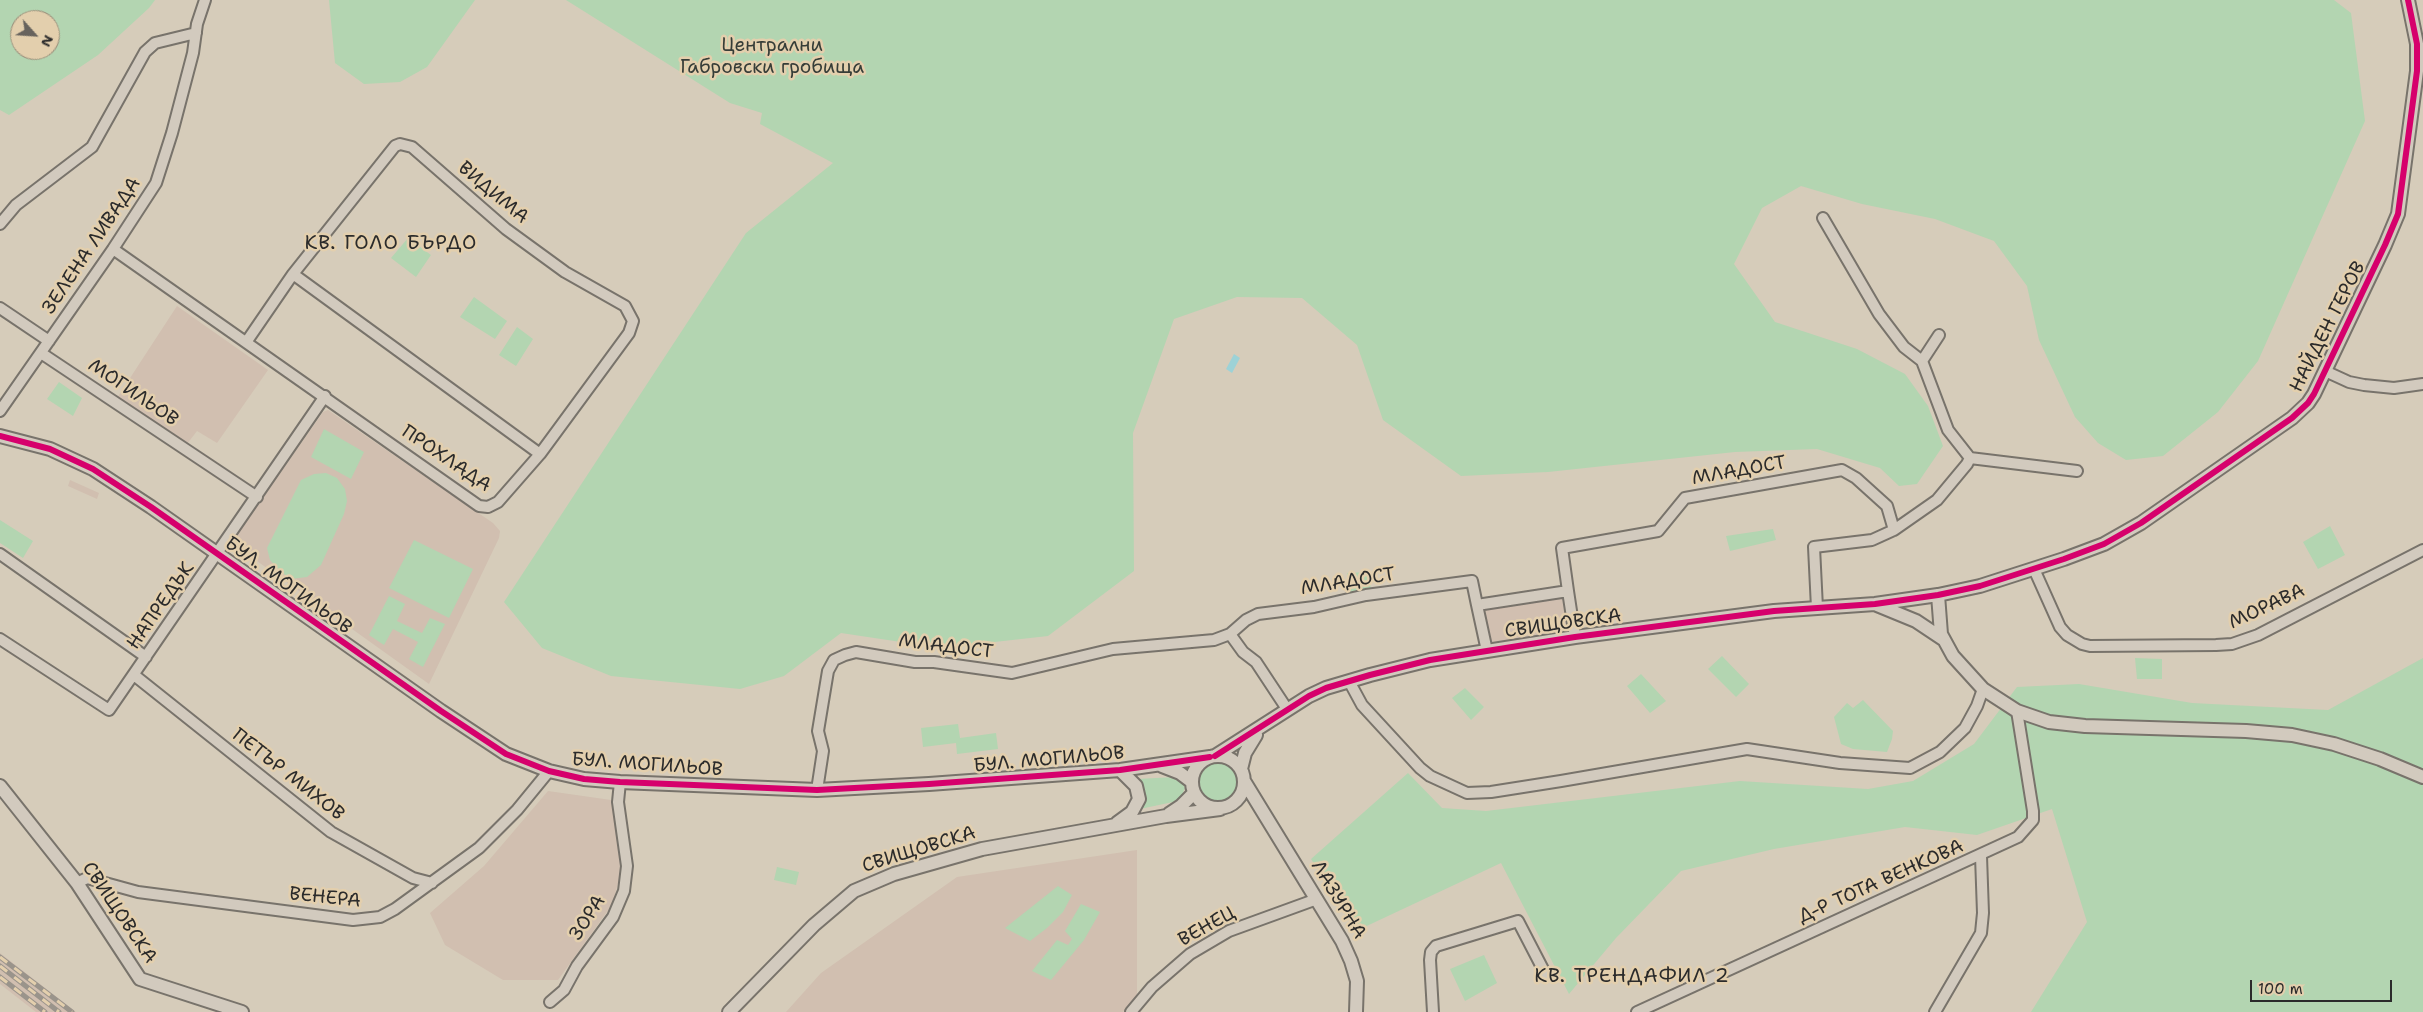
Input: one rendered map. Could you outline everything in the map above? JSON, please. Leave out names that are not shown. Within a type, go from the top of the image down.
[{"type":"street","name":"ЗЕЛЕНА ЛИВАДА","points":[[0,410],[113,249],[156,182],[172,134],[205,0]]},
{"type":"street","name":"НАЙДЕН ГЕРОВ","points":[[1938,595],[1980,586],[2034,570],[2104,544],[2141,523],[2301,410],[2314,394],[2385,246],[2398,214],[2417,71],[2416,44],[2408,0]]},
{"type":"street","points":[[0,224],[16,205],[92,147],[145,52],[155,43],[196,33]]},
{"type":"street","name":"ВИДИМА","points":[[247,342],[294,274],[395,146],[400,144],[412,147],[506,229],[565,272],[625,306],[632,316],[633,321],[629,333],[540,454]]},
{"type":"street","points":[[1823,218],[1880,314],[1904,347],[1922,362],[1948,430],[1970,458],[2077,471]]},
{"type":"street","name":"ПРОХЛАДА","points":[[113,249],[325,396],[479,506],[488,507],[498,502],[540,454]]},
{"type":"street","points":[[294,274],[540,454]]},
{"type":"street","points":[[0,308],[49,342]]},
{"type":"street","points":[[1922,362],[1939,335]]},
{"type":"street","name":"МОГИЛЬОВ","points":[[41,352],[257,497]]},
{"type":"street","points":[[2325,371],[2349,382],[2364,385],[2394,388],[2423,384]]},
{"type":"street","name":"НАПРЕДЪК","points":[[0,639],[109,710],[325,396]]},
{"type":"street","name":"БУЛ. МОГИЛЬОВ","points":[[0,436],[50,449],[93,469],[218,554],[441,712],[506,754],[549,771],[584,779],[620,782],[817,790],[1120,770],[1213,757]]},
{"type":"street","points":[[1816,608],[1814,547],[1872,540],[1894,530],[1937,500],[1970,458]]},
{"type":"street","name":"МЛАДОСТ","points":[[1568,591],[1562,548],[1658,531],[1685,498],[1842,470],[1856,478],[1887,506],[1892,515],[1894,530]]},
{"type":"street","name":"МОРАВА","points":[[2034,570],[2060,627],[2075,640],[2090,646],[2232,644],[2258,635],[2423,550]]},
{"type":"street","points":[[0,554],[146,656]]},
{"type":"street","name":"МЛАДОСТ","points":[[817,790],[822,751],[818,732],[828,670],[834,660],[845,655],[856,652],[915,662],[934,662],[1012,673],[1113,650],[1214,640],[1230,634],[1246,620],[1258,614],[1314,607],[1366,595],[1472,581],[1477,605]]},
{"type":"street","points":[[1487,650],[1477,605],[1568,591],[1575,637]]},
{"type":"street","points":[[1938,595],[1943,640]]},
{"type":"street","name":"СВИЩОВСКА","points":[[1213,757],[1260,729],[1287,709],[1326,688],[1430,660],[1575,637],[1816,608],[1875,604],[1938,595]]},
{"type":"street","points":[[1875,604],[1906,615],[1943,640],[1953,656],[1983,688],[2017,711],[2049,722],[2085,726],[2246,731],[2292,735],[2334,744],[2380,759],[2423,777]]},
{"type":"street","points":[[1230,634],[1243,652],[1256,662],[1287,709]]},
{"type":"street","name":"ПЕТЪР МИХОВ","points":[[134,675],[331,832],[405,874],[432,883]]},
{"type":"street","points":[[1349,681],[1362,706],[1420,768],[1430,776],[1467,793],[1562,781],[1747,749],[1840,763],[1910,768],[1940,752],[1965,728],[1977,706],[1983,688]]},
{"type":"street","name":"Д-Р ТОТА ВЕНКОВА","points":[[1637,1012],[1981,856],[2018,837],[2033,820],[2017,711]]},
{"type":"street","name":"СВИЩОВСКА","points":[[1242,775],[1244,753],[1260,729]]},
{"type":"street","points":[[1224,808],[1240,796],[1242,775],[1232,760],[1213,757],[1197,767],[1193,787],[1203,804],[1224,808],[1245,805],[1263,815]]},
{"type":"street","name":"БУЛ. МОГИЛЬОВ","points":[[1157,766],[1174,770],[1193,787]]},
{"type":"street","points":[[1113,826],[1132,812],[1138,799],[1136,786],[1120,770]]},
{"type":"street","name":"ВЕНЕРА","points":[[77,882],[87,878],[138,892],[353,920],[380,917],[432,883],[479,848],[517,810],[549,771]]},
{"type":"street","name":"ЛАЗУРНА","points":[[1242,775],[1263,815],[1317,899],[1352,961],[1357,981],[1356,1012]]},
{"type":"street","name":"ЗОРА","points":[[550,1002],[564,990],[577,966],[612,917],[624,891],[627,866],[618,802],[620,782]]},
{"type":"street","name":"СВИЩОВСКА","points":[[0,786],[77,882],[140,980],[242,1012]]},
{"type":"street","name":"СВИЩОВСКА","points":[[1166,816],[1181,806],[1193,787]]},
{"type":"street","name":"СВИЩОВСКА","points":[[729,1012],[814,924],[854,891],[894,874],[982,849],[1166,816],[1224,808]]},
{"type":"street","points":[[1935,1012],[1981,933],[1983,913],[1981,856]]},
{"type":"street","name":"ВЕНЕЦ","points":[[1131,1012],[1152,987],[1190,954],[1228,931],[1317,899]]},
{"type":"street","points":[[1433,1012],[1431,952],[1436,946],[1518,921],[1546,975]]},
{"type":"shaded area","points":[[177,306],[268,370],[217,443],[197,431],[187,444],[117,398]]},
{"type":"shaded area","points":[[328,410],[493,523],[500,531],[499,538],[429,684],[236,546],[235,538],[323,412]]},
{"type":"shaded area","points":[[70,480],[99,493],[97,499],[68,486]]},
{"type":"shaded area","points":[[1562,598],[1567,631],[1490,644],[1484,609]]},
{"type":"shaded area","points":[[548,791],[611,800],[622,869],[612,905],[558,980],[503,980],[445,945],[430,913],[484,866]]},
{"type":"shaded area","points":[[1137,850],[1137,996],[1123,1012],[786,1012],[821,973],[957,877]]},
{"type":"shaded area","points":[[0,953],[76,1012],[36,1012],[0,984]]},
{"type":"green space","points":[[0,0],[155,0],[149,8],[98,55],[9,115],[0,110]]},
{"type":"green space","points":[[329,0],[475,0],[427,67],[400,82],[364,84],[335,63]]},
{"type":"green space","name":"Централни Габровски гробища","points":[[566,0],[2334,0],[2351,13],[2365,121],[2258,361],[2218,412],[2163,456],[2126,460],[2098,443],[2075,417],[2039,340],[2027,286],[1994,241],[1935,219],[1862,204],[1801,186],[1762,208],[1734,264],[1775,322],[1857,349],[1905,374],[1928,406],[1943,446],[1917,484],[1899,486],[1880,468],[1817,449],[1735,452],[1548,472],[1461,476],[1383,420],[1357,345],[1302,298],[1237,297],[1174,319],[1133,433],[1134,571],[1048,636],[941,648],[841,633],[784,676],[740,689],[611,676],[542,648],[504,602],[746,233],[833,163],[760,124],[762,113],[730,103]]},
{"type":"green space","points":[[408,238],[431,255],[416,277],[391,258]]},
{"type":"green space","points":[[474,297],[507,321],[495,339],[460,317]]},
{"type":"green space","points":[[517,327],[533,339],[516,366],[499,355]]},
{"type":"green space","points":[[59,382],[82,398],[73,416],[47,399]]},
{"type":"green space","points":[[324,429],[364,452],[351,479],[311,457]]},
{"type":"green space","points":[[326,473],[337,478],[345,489],[347,501],[344,514],[321,565],[307,577],[291,579],[270,560],[267,548],[301,480],[314,474]]},
{"type":"green space","points":[[0,520],[33,541],[23,558],[0,543]]},
{"type":"green space","points":[[2330,526],[2345,555],[2318,569],[2303,542]]},
{"type":"green space","points":[[1773,529],[1776,540],[1730,551],[1726,536]]},
{"type":"green space","points":[[414,540],[473,569],[449,618],[389,588]]},
{"type":"green space","points":[[1368,572],[1371,589],[1350,592],[1347,573]]},
{"type":"green space","points":[[389,596],[405,604],[397,621],[422,633],[430,618],[445,624],[423,667],[409,659],[418,642],[393,629],[384,645],[369,635]]},
{"type":"green space","points":[[1722,656],[1749,684],[1736,697],[1708,669]]},
{"type":"green space","points":[[2135,658],[2162,659],[2162,679],[2137,679]]},
{"type":"green space","points":[[2423,658],[2423,1012],[2031,1012],[2087,922],[2052,809],[1977,835],[1905,827],[1774,849],[1681,871],[1616,938],[1569,994],[1501,863],[1356,931],[1311,859],[1408,773],[1442,808],[1486,811],[1740,781],[1868,789],[1913,781],[1974,744],[2017,687],[2079,684],[2192,703],[2328,710]]},
{"type":"green space","points":[[1641,674],[1666,701],[1650,713],[1627,686]]},
{"type":"green space","points":[[1465,688],[1484,707],[1471,720],[1452,698]]},
{"type":"green space","points":[[1863,700],[1893,731],[1887,752],[1853,749],[1841,744],[1834,717],[1847,703],[1853,708]]},
{"type":"green space","points":[[958,724],[960,738],[996,733],[998,749],[957,754],[956,743],[923,747],[921,728]]},
{"type":"green space","points":[[1217,762],[1231,768],[1237,782],[1231,796],[1217,802],[1203,796],[1197,782],[1203,768]]},
{"type":"green space","points":[[1175,777],[1183,783],[1185,788],[1181,797],[1173,802],[1140,809],[1137,779]]},
{"type":"green space","points":[[777,867],[799,872],[796,885],[774,880]]},
{"type":"green space","points":[[1058,886],[1072,895],[1063,912],[1047,928],[1030,941],[1005,928]]},
{"type":"green space","points":[[1081,904],[1100,912],[1084,940],[1051,980],[1032,971],[1057,940],[1068,945],[1072,939],[1065,931]]},
{"type":"green space","points":[[1484,955],[1497,983],[1465,1001],[1450,969]]},
{"type":"water","points":[[1234,354],[1240,358],[1232,373],[1226,369]]},
{"type":"railway","points":[[0,957],[72,1012]]},
{"type":"railway","points":[[0,966],[59,1012]]},
{"type":"railway","points":[[0,977],[45,1012]]},
{"type":"cycle path","points":[[1215,756],[1309,696],[1326,688],[1370,675],[1430,660],[1575,637],[1774,611],[1875,604],[1938,595],[1980,586],[2064,559],[2104,544],[2141,523],[2292,418],[2308,403],[2314,394],[2398,214],[2417,71],[2417,44],[2408,0]]},
{"type":"cycle path","points":[[0,436],[50,449],[93,469],[151,507],[441,711],[506,754],[549,771],[584,779],[620,782],[817,790],[1120,770],[1210,757]]},
{"type":"district","name":"КВ. ГОЛО БЪРДО","points":[[391,244]]},
{"type":"district","name":"КВ. ТРЕНДАФИЛ 2","points":[[1632,977]]}]
